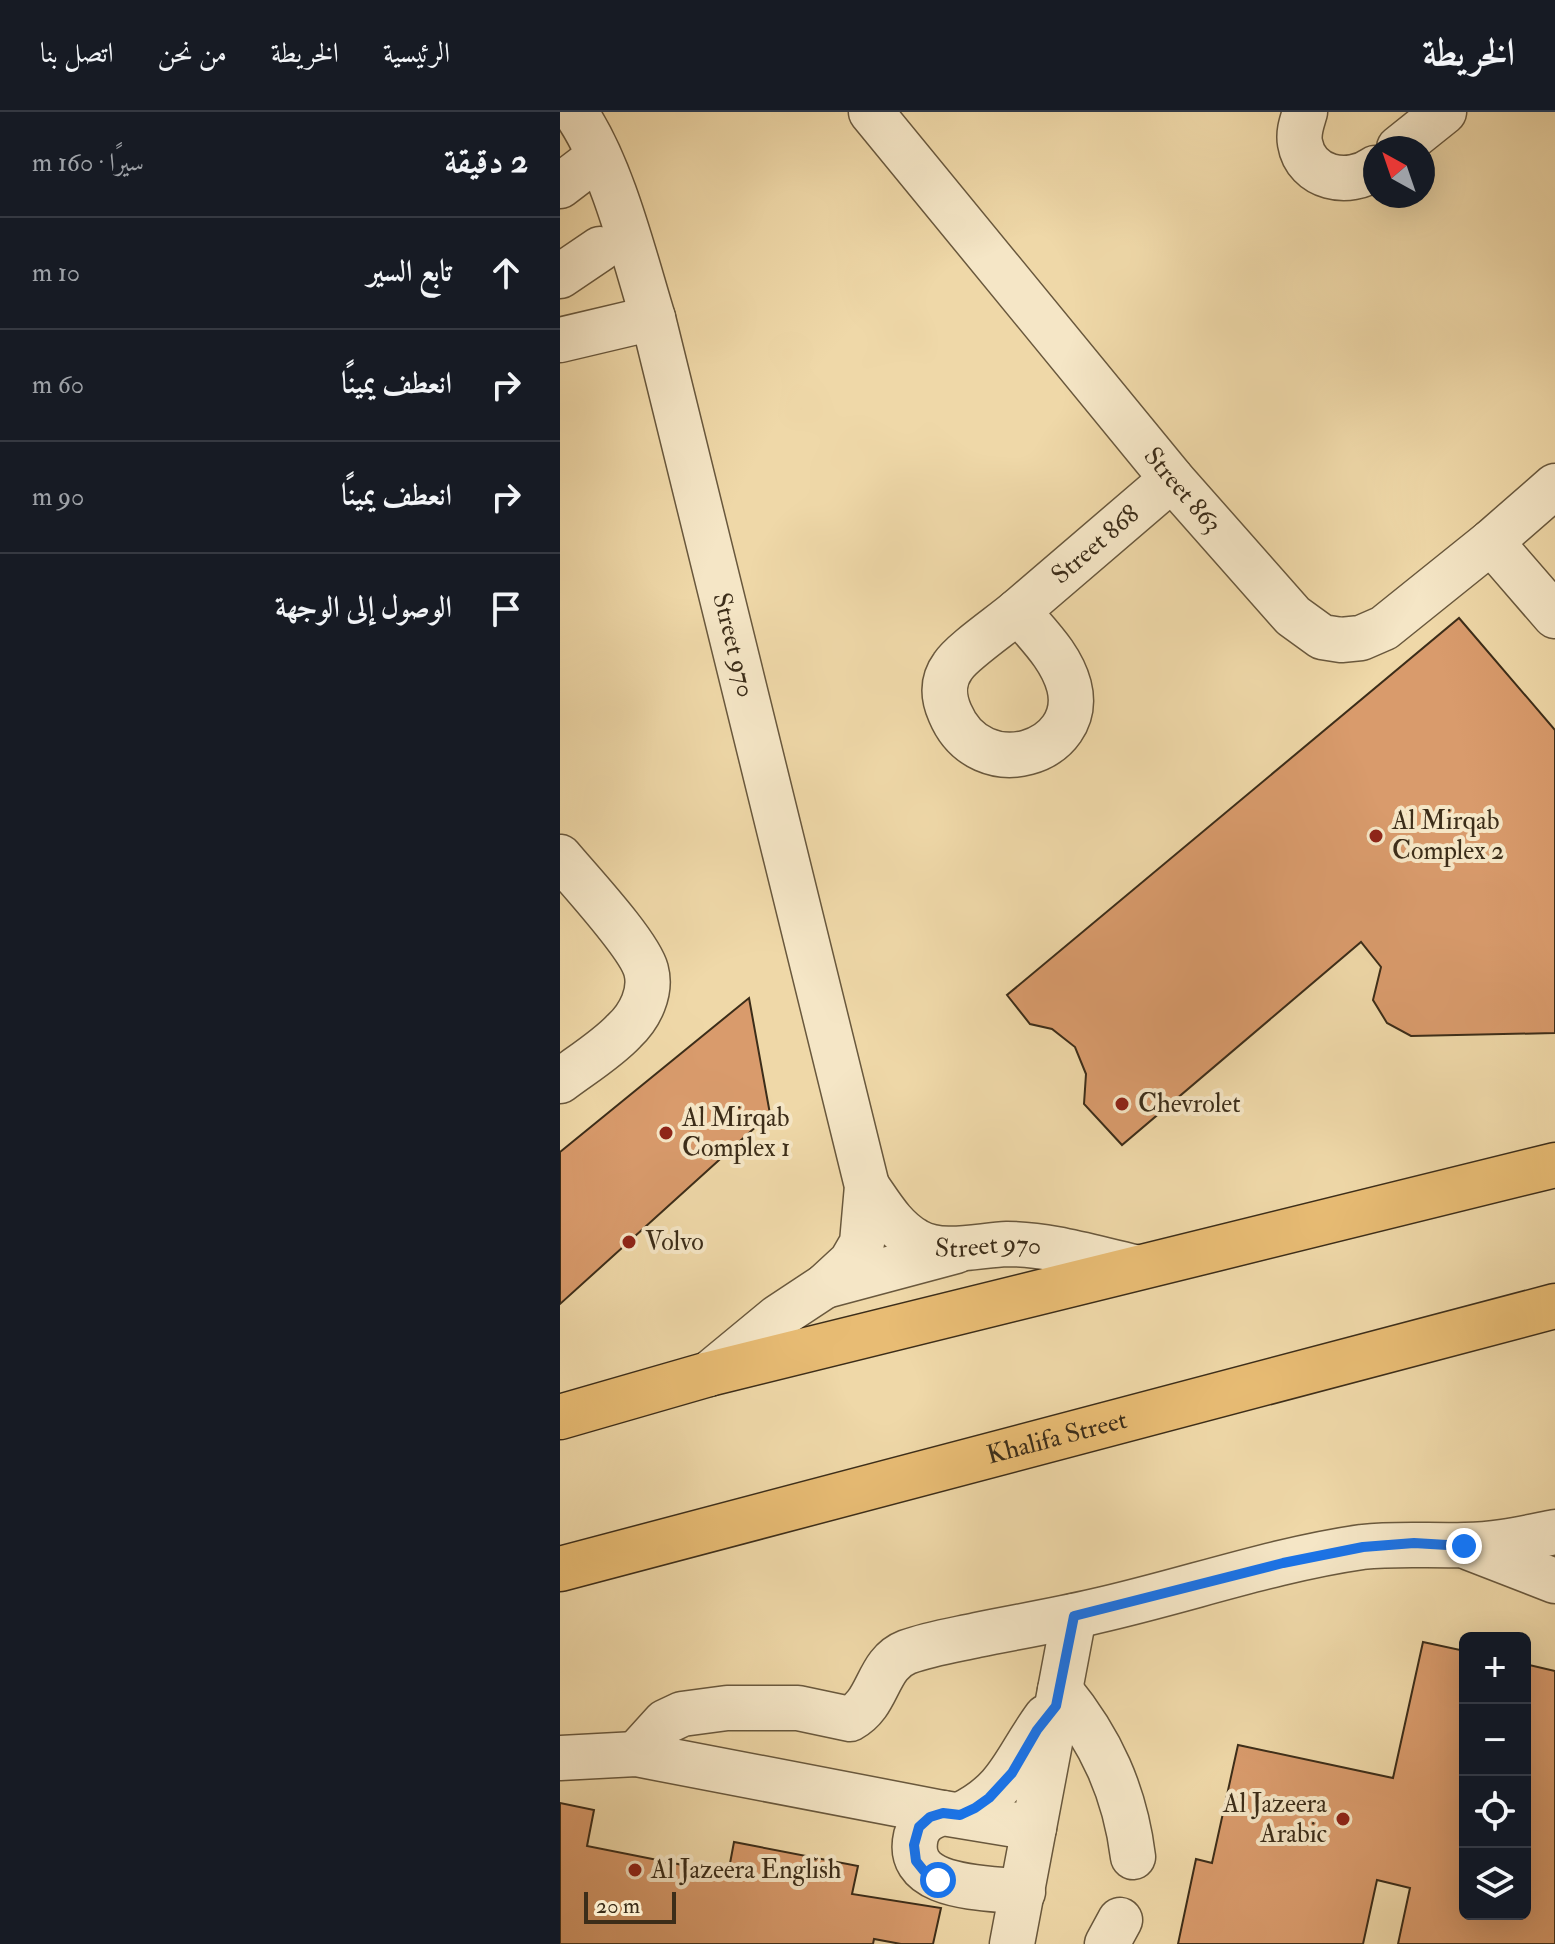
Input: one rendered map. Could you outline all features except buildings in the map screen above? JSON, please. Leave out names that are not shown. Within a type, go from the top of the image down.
[{"type":"main road","points":[[560,1417],[709,1374],[1555,1165]]},
{"type":"main road","name":"Khalifa Street","points":[[560,1569],[1555,1306]]},
{"type":"street","name":"Street 970","points":[[575,112],[617,204],[653,318],[867,1186],[862,1243],[851,1262],[825,1286],[778,1317],[709,1374]]},
{"type":"street","name":"Street 863","points":[[871,112],[1172,479],[1293,616],[1322,637],[1341,640],[1361,638],[1384,628],[1555,486]]},
{"type":"street","points":[[1305,112],[1300,144],[1307,160],[1331,178],[1349,180],[1363,174]]},
{"type":"street","points":[[1414,136],[1444,112]]},
{"type":"street","points":[[560,186],[598,157]]},
{"type":"street","points":[[560,276],[600,249]]},
{"type":"street","points":[[560,340],[653,318]]},
{"type":"street","name":"Street 868","points":[[1018,611],[1172,479]]},
{"type":"street","points":[[1491,542],[1555,616]]},
{"type":"street","points":[[560,857],[635,948],[646,969],[648,987],[642,1007],[625,1031],[560,1081]]},
{"type":"street","name":"Street 970","points":[[867,1186],[887,1214],[918,1243],[966,1248],[1008,1244],[1039,1247],[1135,1267]]},
{"type":"street","points":[[825,1286],[966,1248]]},
{"type":"street","points":[[636,1754],[665,1722],[682,1714],[727,1708],[798,1708],[850,1719],[862,1713],[871,1702],[890,1662],[904,1653],[931,1645],[1074,1616],[1283,1563],[1363,1547],[1414,1543],[1464,1546],[1512,1542],[1555,1532]]},
{"type":"street","points":[[1464,1546],[1555,1581]]},
{"type":"street","points":[[1012,1944],[1074,1616]]},
{"type":"street","points":[[1023,1892],[938,1880],[916,1861],[914,1845],[919,1827],[930,1817],[975,1808],[1001,1786],[1058,1698]]},
{"type":"street","points":[[1058,1698],[1096,1739],[1111,1767],[1129,1826],[1133,1857]]},
{"type":"street","points":[[560,1758],[636,1754],[1034,1828]]},
{"type":"place","name":"Al Mirqab Complex 2","points":[[1376,836]]},
{"type":"place","name":"Chevrolet","points":[[1122,1104]]},
{"type":"place","name":"Al Mirqab Complex 1","points":[[666,1133]]},
{"type":"place","name":"Volvo","points":[[629,1242]]},
{"type":"place","name":"Al Jazeera Arabic","points":[[1343,1819]]},
{"type":"place","name":"Al Jazeera English","points":[[635,1870]]},
{"type":"route","points":[[938,1880],[916,1861],[914,1845],[919,1827],[930,1817],[943,1813],[960,1815],[975,1808],[1012,1773],[1037,1730],[1056,1706],[1074,1616],[1283,1563],[1363,1547],[1414,1543],[1464,1546]]}]
